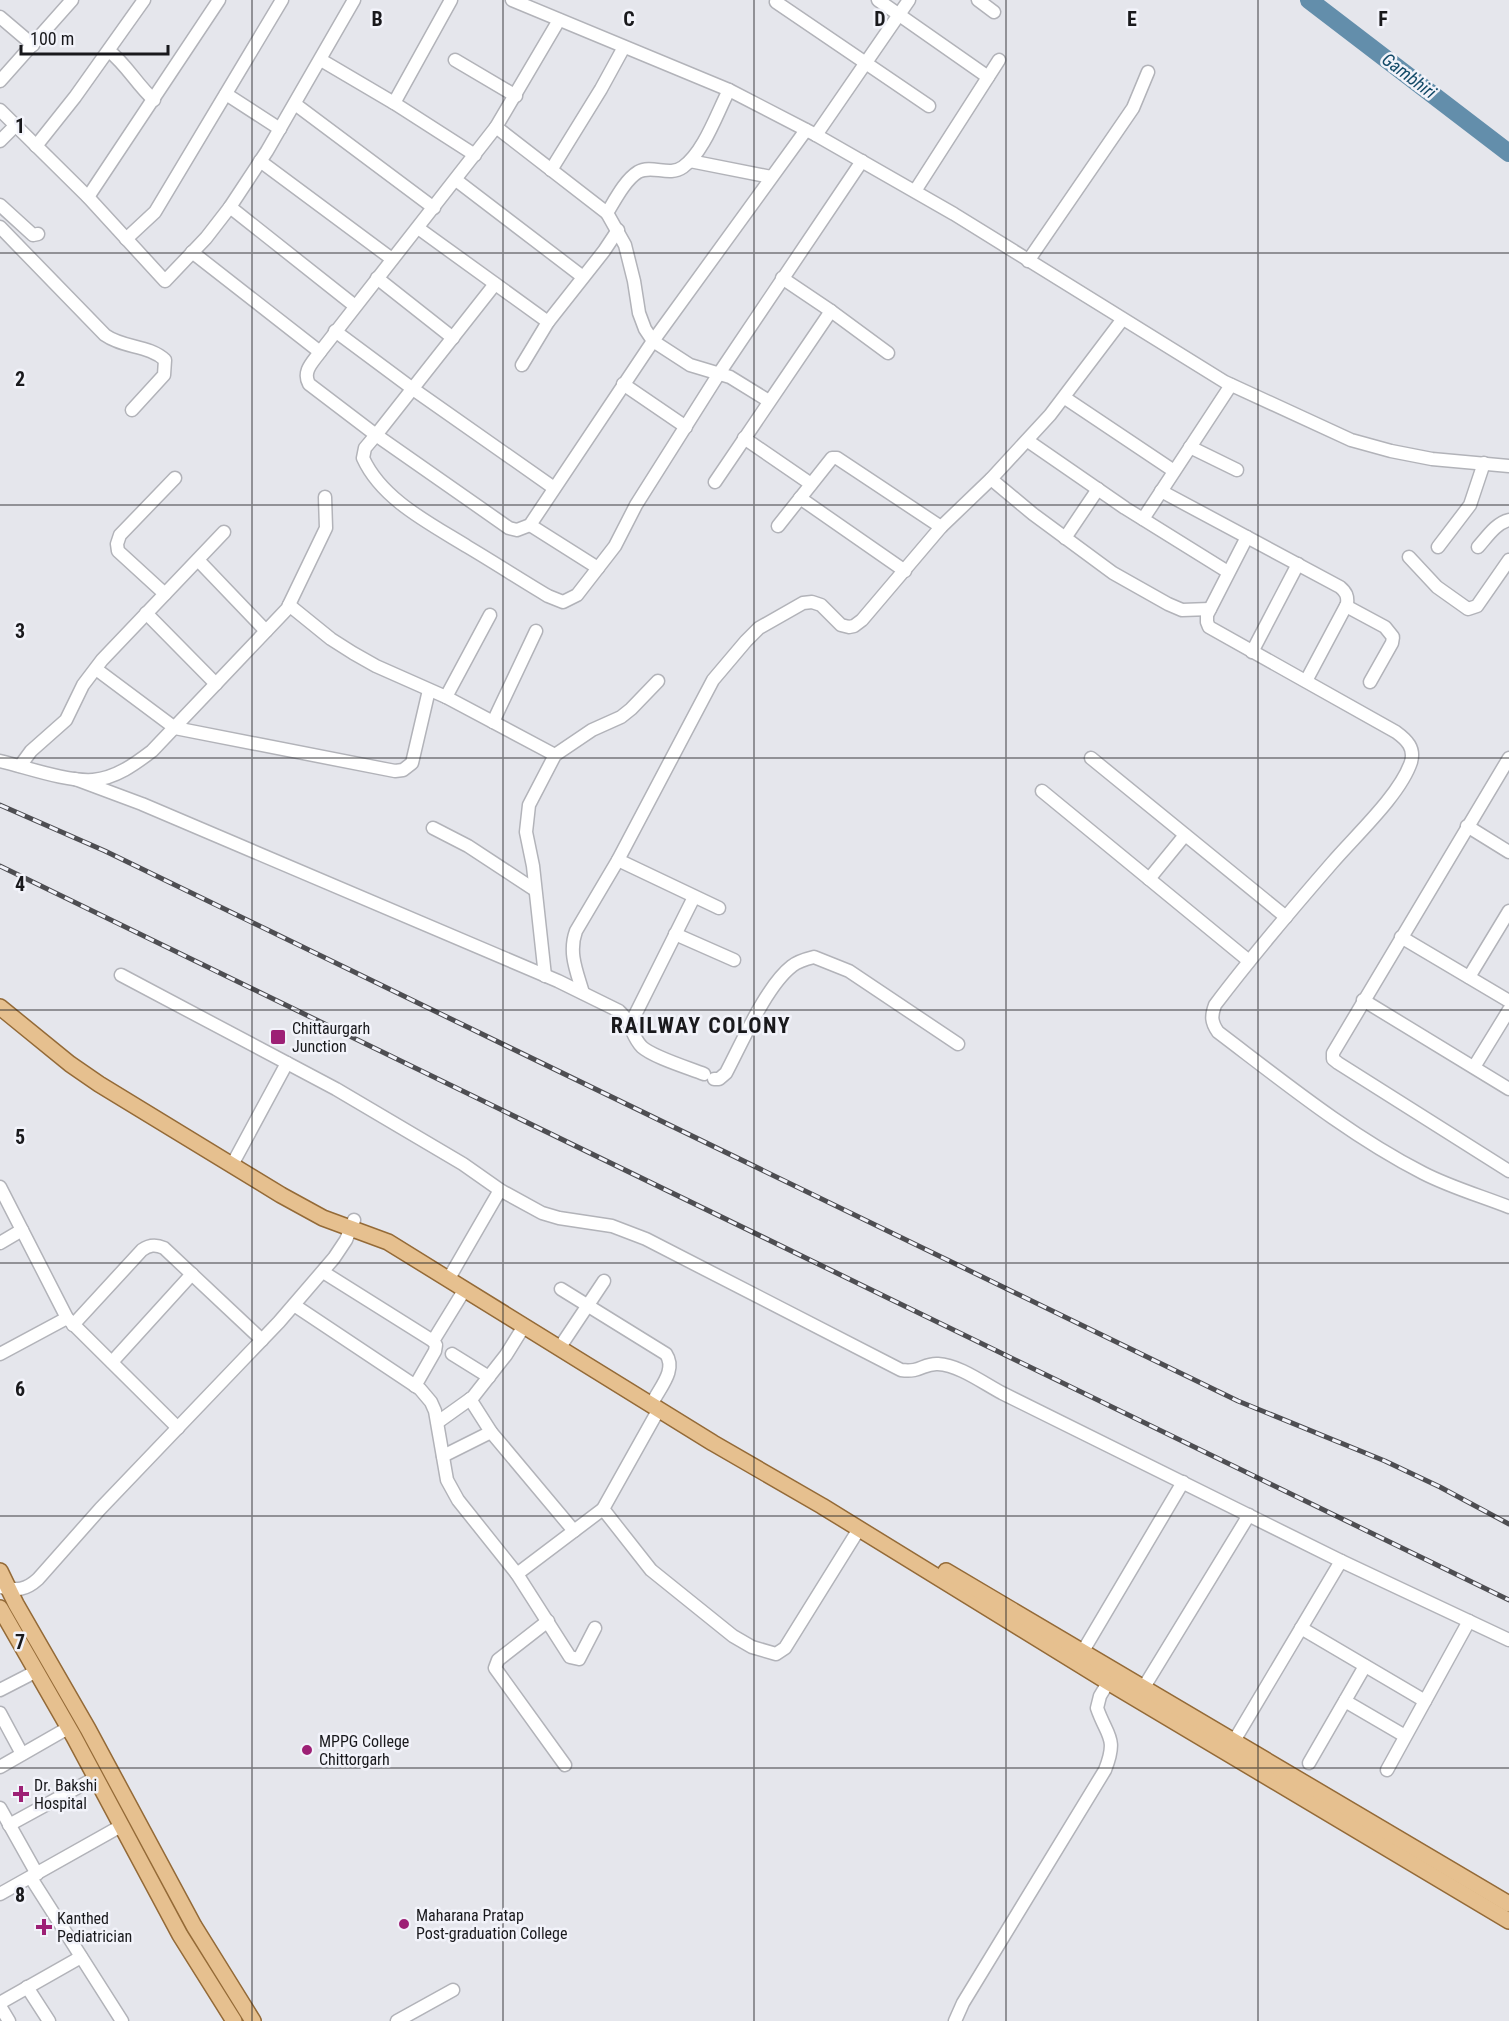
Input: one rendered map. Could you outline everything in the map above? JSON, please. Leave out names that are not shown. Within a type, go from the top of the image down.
[{"type":"main road","points":[[0,995],[47,1035],[105,1078],[234,1161]]},
{"type":"main road","points":[[2,1012],[99,1084],[234,1161],[388,1242],[524,1326],[1083,1651],[1112,1676],[1144,1687],[1509,1904]]},
{"type":"main road","points":[[352,1225],[391,1236],[564,1341],[657,1404],[859,1529],[1112,1676],[1509,1921]]},
{"type":"main road","points":[[0,1571],[4,1588],[88,1729],[194,1926],[253,2021]]},
{"type":"main road","points":[[1,1610],[180,1935],[234,2021]]},
{"type":"street","points":[[0,81],[72,0]]},
{"type":"street","points":[[36,146],[109,51],[144,0]]},
{"type":"street","points":[[88,197],[219,0]]},
{"type":"street","points":[[126,239],[155,212],[282,0]]},
{"type":"street","points":[[0,110],[88,197],[165,281],[230,207],[295,104],[354,0]]},
{"type":"street","points":[[394,103],[451,0]]},
{"type":"street","points":[[514,0],[729,90],[811,133],[915,191],[1231,385],[1351,440],[1432,459],[1509,466]]},
{"type":"street","points":[[878,0],[988,77]]},
{"type":"street","points":[[559,20],[496,127],[335,331],[306,374],[309,384],[376,435],[510,528],[517,530],[530,525],[623,384],[771,177],[811,133],[866,64],[909,0]]},
{"type":"street","points":[[978,0],[994,12]]},
{"type":"street","points":[[776,2],[929,106]]},
{"type":"street","points":[[0,17],[33,45]]},
{"type":"street","points":[[551,170],[624,47]]},
{"type":"street","points":[[109,51],[124,64],[141,89],[154,100]]},
{"type":"street","points":[[321,60],[475,154]]},
{"type":"street","points":[[455,60],[516,96]]},
{"type":"street","points":[[915,191],[999,60]]},
{"type":"street","points":[[1028,261],[1133,108],[1148,72]]},
{"type":"street","points":[[607,213],[637,172],[645,169],[671,172],[690,161],[699,149],[729,90]]},
{"type":"street","points":[[226,94],[280,129]]},
{"type":"street","points":[[295,104],[434,208]]},
{"type":"street","points":[[0,141],[15,126]]},
{"type":"street","points":[[496,127],[607,213],[625,245],[639,313],[653,341],[690,365],[720,372],[769,401]]},
{"type":"street","points":[[260,161],[392,259]]},
{"type":"street","points":[[690,161],[771,177]]},
{"type":"street","points":[[495,284],[365,448],[363,458],[378,483],[409,509],[548,596],[563,602],[577,595],[615,546],[636,505],[720,372],[862,161]]},
{"type":"street","points":[[456,180],[583,277]]},
{"type":"street","points":[[0,205],[27,232],[33,235],[38,234]]},
{"type":"street","points":[[230,207],[355,306]]},
{"type":"street","points":[[0,227],[105,335],[121,344],[160,355],[165,360],[164,375],[132,410]]},
{"type":"street","points":[[418,228],[548,322]]},
{"type":"street","points":[[522,365],[548,322],[618,230]]},
{"type":"street","points":[[192,252],[320,352]]},
{"type":"street","points":[[377,278],[453,338]]},
{"type":"street","points":[[783,278],[888,353]]},
{"type":"street","points":[[715,482],[831,311]]},
{"type":"street","points":[[583,993],[572,959],[573,940],[713,680],[759,628],[803,603],[812,602],[821,605],[841,625],[854,626],[905,571],[941,527],[1028,441],[1065,398],[1122,320]]},
{"type":"street","points":[[335,331],[554,488]]},
{"type":"street","points":[[623,384],[686,427]]},
{"type":"street","points":[[1143,519],[1231,385]]},
{"type":"street","points":[[1065,398],[1174,471]]},
{"type":"street","points":[[744,438],[811,484]]},
{"type":"street","points":[[1028,441],[1143,519],[1228,572]]},
{"type":"street","points":[[1190,447],[1237,470]]},
{"type":"street","points":[[778,526],[828,461],[837,458],[941,527]]},
{"type":"street","points":[[1438,548],[1470,505],[1484,464]]},
{"type":"street","points":[[165,594],[118,551],[117,544],[120,535],[175,478]]},
{"type":"street","points":[[991,479],[1013,499],[1113,573],[1182,610],[1210,609]]},
{"type":"street","points":[[1065,538],[1098,489]]},
{"type":"street","points":[[1161,491],[1340,586],[1348,597],[1346,606],[1306,681]]},
{"type":"street","points":[[75,779],[94,780],[113,775],[132,766],[152,751],[266,631],[289,605],[326,528],[325,497]]},
{"type":"street","points":[[800,498],[905,571]]},
{"type":"street","points":[[1478,547],[1495,528],[1509,520]]},
{"type":"street","points":[[530,525],[598,568]]},
{"type":"street","points":[[20,766],[31,751],[66,720],[83,685],[96,669],[224,532]]},
{"type":"street","points":[[1247,537],[1210,609],[1207,622],[1209,627],[1396,732],[1408,741],[1412,749],[1412,760],[1391,795],[1249,961],[1215,1005],[1211,1014],[1212,1024],[1218,1032],[1318,1107],[1384,1150],[1425,1174],[1509,1207]]},
{"type":"street","points":[[1409,557],[1437,587],[1468,609],[1477,606],[1509,560]]},
{"type":"street","points":[[198,560],[266,631]]},
{"type":"street","points":[[1252,652],[1298,564]]},
{"type":"street","points":[[289,605],[331,639],[376,666],[446,697],[555,755]]},
{"type":"street","points":[[1346,606],[1385,627],[1393,638],[1370,682]]},
{"type":"street","points":[[146,613],[216,684]]},
{"type":"street","points":[[446,697],[490,615]]},
{"type":"street","points":[[493,722],[536,631]]},
{"type":"street","points":[[96,669],[175,728],[395,771],[403,770],[412,763],[416,754],[429,690]]},
{"type":"street","points":[[545,976],[526,832],[526,815],[529,806],[555,755],[592,730],[621,717],[658,681]]},
{"type":"street","points":[[1091,758],[1286,917]]},
{"type":"street","points":[[0,761],[75,779],[142,804],[545,976],[619,1011],[627,1018],[635,1039],[643,1048],[719,1079],[726,1073],[766,998],[779,981],[792,966],[814,957],[849,971],[958,1044]]},
{"type":"street","points":[[1508,762],[1336,1045],[1333,1059],[1509,1171]]},
{"type":"street","points":[[1042,791],[1249,961]]},
{"type":"street","points":[[1467,826],[1509,852]]},
{"type":"street","points":[[433,828],[468,846],[535,890]]},
{"type":"street","points":[[1149,879],[1185,835]]},
{"type":"street","points":[[618,860],[719,908]]},
{"type":"street","points":[[630,1025],[694,897]]},
{"type":"street","points":[[1468,977],[1509,911]]},
{"type":"street","points":[[675,934],[734,960]]},
{"type":"street","points":[[1401,937],[1509,1001]]},
{"type":"street","points":[[121,975],[336,1089],[463,1164],[500,1190],[542,1213],[559,1218],[612,1226],[646,1239],[901,1370],[914,1372],[938,1364],[961,1371],[1341,1561],[1509,1640]]},
{"type":"street","points":[[1363,1000],[1509,1089]]},
{"type":"street","points":[[1474,1067],[1509,1010]]},
{"type":"street","points":[[234,1161],[287,1063]]},
{"type":"street","points":[[0,1187],[70,1321],[178,1428]]},
{"type":"street","points":[[452,1273],[500,1190]]},
{"type":"street","points":[[4,1588],[28,1588],[38,1580],[100,1509],[294,1305],[323,1272],[346,1240],[352,1225]]},
{"type":"street","points":[[0,1243],[22,1230]]},
{"type":"street","points":[[0,1354],[70,1321],[148,1246],[158,1245],[164,1248],[262,1340]]},
{"type":"street","points":[[323,1272],[433,1341],[436,1345],[435,1351],[415,1386]]},
{"type":"street","points":[[112,1362],[192,1274]]},
{"type":"street","points":[[564,1341],[604,1281]]},
{"type":"street","points":[[433,1341],[465,1289]]},
{"type":"street","points":[[516,1574],[603,1509],[657,1404],[669,1371],[669,1358],[666,1354],[561,1289]]},
{"type":"street","points":[[294,1305],[415,1386],[431,1402],[438,1422],[447,1480],[458,1500],[516,1574],[565,1651],[575,1659],[579,1659],[595,1628]]},
{"type":"street","points":[[438,1422],[470,1399],[489,1377],[524,1326]]},
{"type":"street","points":[[453,1354],[489,1377]]},
{"type":"street","points":[[470,1399],[491,1432],[574,1531]]},
{"type":"street","points":[[443,1456],[491,1432]]},
{"type":"street","points":[[1083,1651],[1183,1482]]},
{"type":"street","points":[[603,1509],[651,1570],[733,1636],[752,1647],[776,1654],[785,1648],[859,1529]]},
{"type":"street","points":[[1144,1687],[1249,1515]]},
{"type":"street","points":[[1234,1741],[1341,1561]]},
{"type":"street","points":[[548,1621],[498,1660],[495,1668],[566,1764]]},
{"type":"street","points":[[1387,1770],[1469,1621]]},
{"type":"street","points":[[1301,1628],[1425,1701]]},
{"type":"street","points":[[1309,1763],[1365,1666]]},
{"type":"street","points":[[0,1690],[35,1672]]},
{"type":"street","points":[[955,2021],[963,2003],[1105,1770],[1112,1752],[1112,1743],[1097,1708],[1100,1696],[1112,1676]]},
{"type":"street","points":[[1345,1701],[1405,1736]]},
{"type":"street","points":[[0,1713],[22,1754]]},
{"type":"street","points":[[0,1767],[68,1728]]},
{"type":"street","points":[[9,1825],[95,1778]]},
{"type":"street","points":[[0,1808],[34,1876],[81,1957],[122,2021]]},
{"type":"street","points":[[0,1894],[121,1826]]},
{"type":"street","points":[[9,2021],[0,2004],[81,1957]]},
{"type":"street","points":[[27,1988],[50,2021]]},
{"type":"street","points":[[405,2019],[453,1990]]},
{"type":"waterway","name":"Gambhiri","points":[[1309,0],[1509,153]]},
{"type":"railway","points":[[0,805],[105,851],[1238,1401],[1385,1461],[1509,1524]]},
{"type":"railway","points":[[0,866],[1509,1600]]},
{"type":"place","name":"Chittaurgarh Junction","points":[[278,1037]]},
{"type":"place","name":"MPPG College Chittorgarh","points":[[307,1750]]},
{"type":"place","name":"Dr. Bakshi Hospital","points":[[21,1794]]},
{"type":"place","name":"Maharana Pratap Post-graduation College","points":[[404,1924]]},
{"type":"place","name":"Kanthed Pediatrician","points":[[44,1927]]},
{"type":"district","name":"RAILWAY COLONY","points":[[701,1025]]}]
